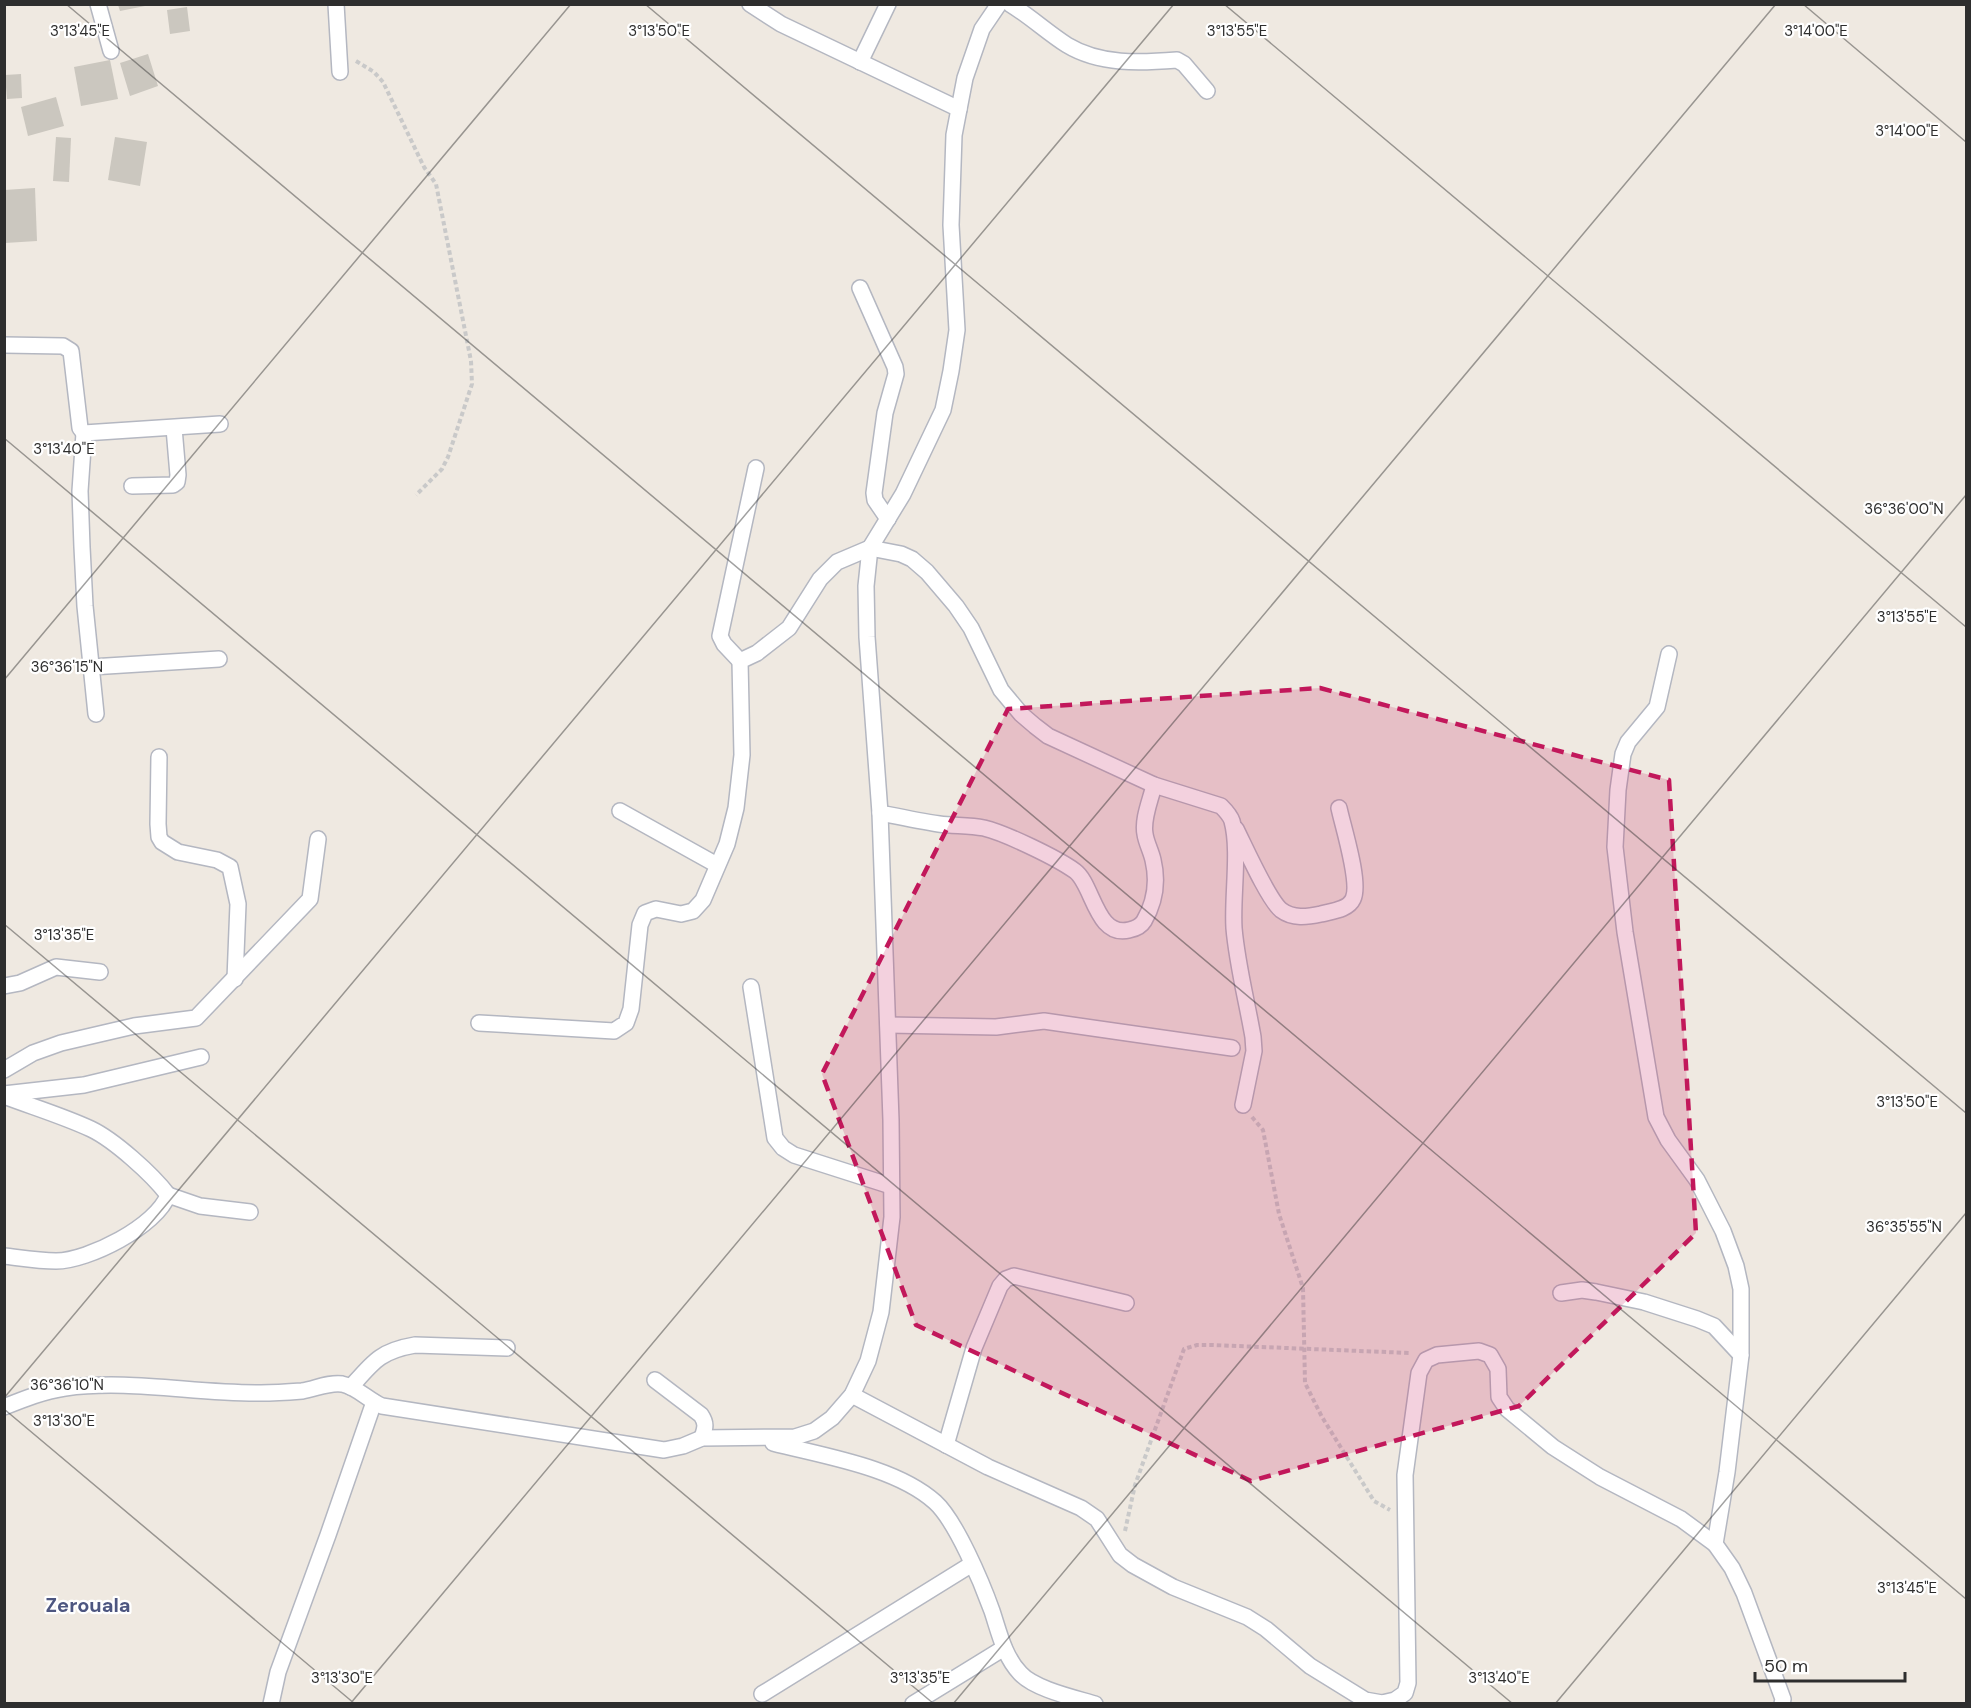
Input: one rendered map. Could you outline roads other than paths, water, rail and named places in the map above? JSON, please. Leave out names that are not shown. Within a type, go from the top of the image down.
[{"type":"street","points":[[98,4],[111,51]]},
{"type":"street","points":[[336,4],[340,72]]},
{"type":"street","points":[[750,4],[781,24],[959,109]]},
{"type":"street","points":[[860,62],[888,4]]},
{"type":"street","points":[[4,1407],[63,1388],[97,1385],[133,1385],[233,1393],[302,1390],[337,1384],[351,1387],[374,1402],[394,1408],[664,1450],[683,1446],[702,1438],[720,1436],[795,1437],[814,1431],[832,1418],[852,1395],[868,1361],[881,1312],[891,1228],[888,1024],[880,813],[867,637],[866,586],[870,548],[903,494],[943,410],[957,330],[951,214],[954,135],[965,78],[981,29],[999,4]]},
{"type":"street","points":[[1010,4],[1030,16],[1065,44],[1094,57],[1119,62],[1177,60],[1184,64],[1207,91]]},
{"type":"street","points":[[860,288],[895,367],[894,383],[885,413],[874,493],[875,500],[888,519]]},
{"type":"street","points":[[4,345],[63,346],[71,351],[80,428],[84,433],[80,491],[84,606],[96,714]]},
{"type":"street","points":[[84,433],[220,424]]},
{"type":"street","points":[[132,486],[173,485],[177,482],[174,428]]},
{"type":"street","points":[[479,1023],[614,1031],[626,1023],[631,1009],[640,925],[645,913],[656,909],[681,914],[693,911],[702,900],[727,844],[738,797],[742,755],[740,661],[724,644],[720,636],[756,468]]},
{"type":"street","points":[[740,661],[757,653],[789,628],[820,579],[837,562],[870,548],[901,554],[912,559],[927,572],[971,628],[1001,690],[1021,714],[1048,736],[1154,785],[1221,806],[1232,821],[1279,909],[1290,915],[1307,917],[1343,909],[1353,900],[1356,884],[1339,808]]},
{"type":"street","points":[[1669,654],[1657,707],[1629,742],[1623,754],[1618,790],[1615,847],[1619,893],[1656,1117],[1668,1140],[1697,1180],[1723,1231],[1736,1266],[1741,1289],[1741,1355],[1727,1472],[1715,1544]]},
{"type":"street","points":[[91,668],[219,659]]},
{"type":"street","points":[[159,757],[158,824],[159,837],[162,842],[178,852],[217,860],[230,867],[238,904],[235,979]]},
{"type":"street","points":[[880,813],[939,824],[987,829],[1041,853],[1078,872],[1096,910],[1103,919],[1114,928],[1125,931],[1143,923],[1156,883],[1153,859],[1144,827],[1154,785]]},
{"type":"street","points":[[620,811],[717,865]]},
{"type":"street","points":[[1232,821],[1235,865],[1234,928],[1254,1051],[1244,1105]]},
{"type":"street","points":[[4,1070],[33,1053],[61,1042],[134,1026],[196,1018],[309,899],[318,839]]},
{"type":"street","points":[[4,986],[20,983],[56,967],[100,972]]},
{"type":"street","points":[[751,987],[775,1138],[783,1148],[794,1155],[891,1186]]},
{"type":"street","points":[[888,1024],[996,1027],[1044,1021],[1232,1048]]},
{"type":"street","points":[[4,1095],[84,1085],[201,1057]]},
{"type":"street","points":[[4,1095],[92,1130],[124,1153],[160,1184],[168,1195],[200,1206],[250,1212]]},
{"type":"street","points":[[4,1256],[58,1261],[93,1251],[134,1232],[164,1206],[168,1195]]},
{"type":"street","points":[[946,1445],[974,1348],[1000,1286],[1006,1279],[1014,1276],[1126,1303]]},
{"type":"street","points":[[1561,1293],[1582,1290],[1606,1294],[1644,1302],[1697,1319],[1714,1326],[1741,1355]]},
{"type":"street","points":[[351,1387],[374,1360],[399,1348],[415,1345],[507,1348]]},
{"type":"street","points":[[852,1395],[988,1467],[1082,1508],[1097,1519],[1120,1555],[1133,1565],[1173,1587],[1247,1617],[1266,1629],[1310,1666],[1337,1685],[1365,1700],[1382,1703],[1395,1700],[1405,1693],[1408,1683],[1404,1475],[1419,1373],[1426,1360],[1437,1355],[1479,1351],[1490,1355],[1498,1369],[1499,1397],[1507,1409],[1534,1432],[1600,1477],[1681,1519],[1715,1544],[1732,1568],[1743,1593],[1783,1699],[1782,1704]]},
{"type":"street","points":[[655,1380],[701,1415],[706,1427],[702,1438]]},
{"type":"street","points":[[271,1704],[278,1672],[374,1402]]},
{"type":"street","points":[[755,1438],[856,1464],[908,1482],[936,1503],[958,1535],[988,1602],[1004,1648],[1020,1674],[1038,1685],[1095,1704]]},
{"type":"street","points":[[762,1694],[972,1564]]},
{"type":"street","points":[[913,1704],[1004,1648]]},
{"type":"district","name":"Zerouala","points":[[88,1605]]}]
